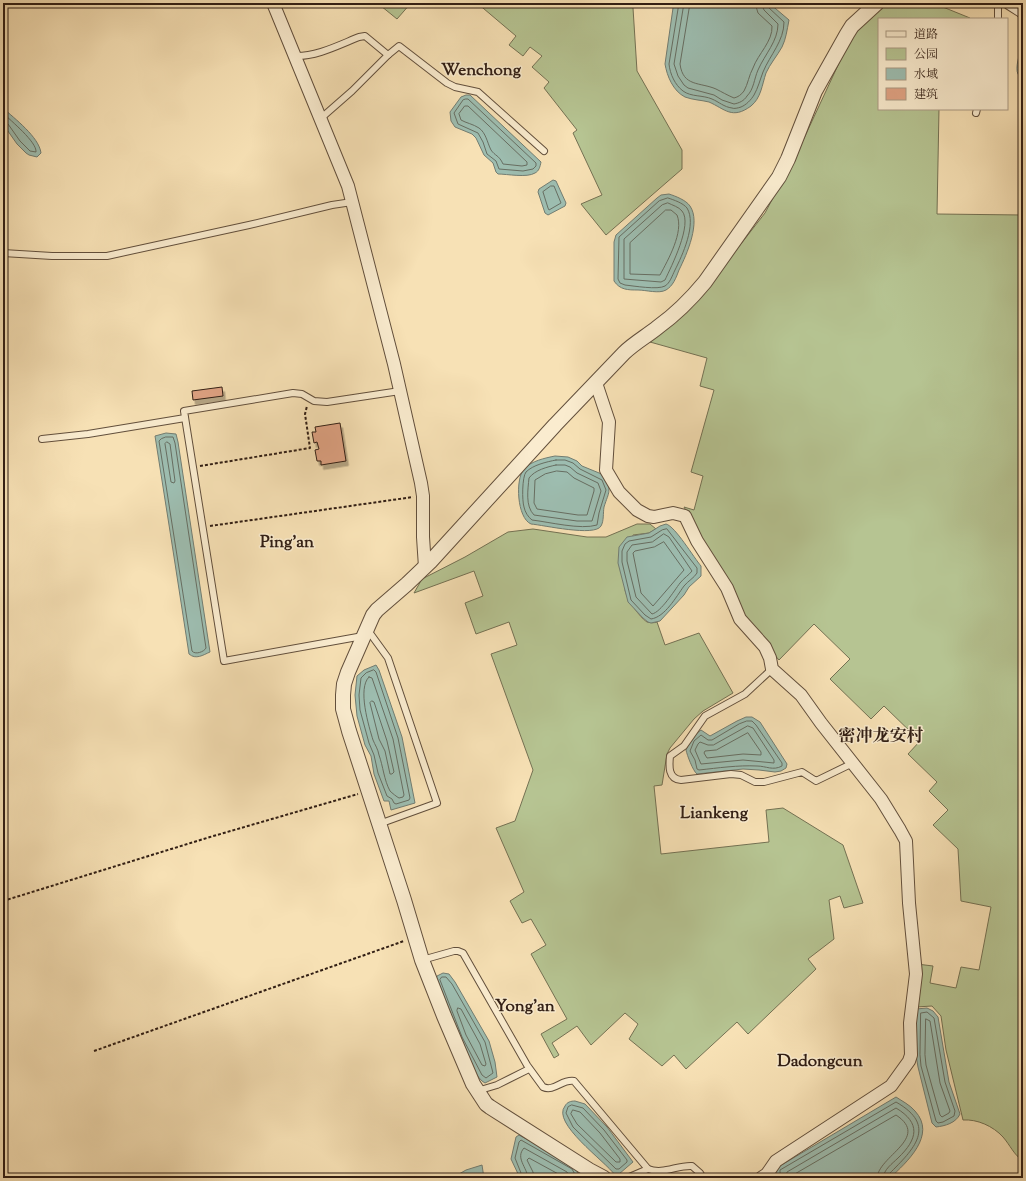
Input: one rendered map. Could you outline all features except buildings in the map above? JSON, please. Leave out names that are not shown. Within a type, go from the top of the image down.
[{"type":"street","points":[[273,3],[348,186],[400,391],[421,483],[423,496],[425,567]]},
{"type":"street","points":[[604,1178],[490,1107],[486,1104],[472,1084],[422,960],[416,937],[349,731],[343,709],[344,684],[365,632],[377,610],[425,567],[634,343],[658,328],[677,312],[693,297],[705,282],[779,177],[788,159],[815,91],[847,34],[852,26],[877,3]]},
{"type":"street","points":[[1009,3],[1023,12]]},
{"type":"street","points":[[596,382],[609,425],[606,470],[619,492],[642,514],[651,517],[673,513],[685,516],[697,540],[727,588],[740,619],[765,647],[770,658],[772,669],[801,695],[881,799],[906,841],[909,904],[916,974],[910,1023],[911,1056],[909,1061],[891,1086],[776,1161],[767,1174],[761,1178]]},
{"type":"lane","points":[[998,3],[998,18]]},
{"type":"lane","points":[[294,56],[318,53],[365,36],[388,56]]},
{"type":"lane","points":[[320,119],[399,46],[447,83],[455,87],[478,92],[544,151]]},
{"type":"lane","points":[[3,253],[52,256],[107,256],[332,205],[352,202]]},
{"type":"lane","points":[[379,824],[436,803],[388,658],[365,632],[224,662],[184,412],[293,393],[302,394],[314,401],[327,402],[400,391]]},
{"type":"lane","points":[[42,439],[95,433],[185,418]]},
{"type":"lane","points":[[772,669],[745,694],[705,716],[684,746],[670,756],[669,764],[670,773],[672,776],[681,780],[734,774],[758,782],[764,782],[802,772],[816,781],[853,763]]},
{"type":"lane","points":[[422,960],[454,951],[462,953],[529,1069],[543,1087],[554,1088],[567,1081],[574,1082],[648,1169]]},
{"type":"lane","points":[[477,1091],[496,1085],[529,1069]]},
{"type":"lane","points":[[627,1178],[648,1169],[667,1171],[682,1166],[692,1166],[703,1178]]},
{"type":"path","points":[[193,467],[310,448],[305,414],[308,398]]},
{"type":"path","points":[[203,528],[423,496]]},
{"type":"path","points":[[3,900],[368,791]]},
{"type":"path","points":[[94,1051],[416,937]]},
{"type":"green space","points":[[384,3],[411,3],[397,19],[381,6]]},
{"type":"green space","points":[[477,3],[630,3],[633,8],[637,71],[682,150],[682,169],[606,235],[581,204],[602,195],[573,133],[577,130],[544,88],[549,82],[532,67],[542,56],[530,47],[523,56],[509,45],[516,36]]},
{"type":"green space","points":[[883,3],[933,3],[970,18],[878,18],[878,110],[939,110],[937,214],[1023,215],[1023,1161],[999,1133],[979,1122],[963,1120],[946,1050],[941,1016],[932,1006],[916,1007],[917,964],[933,966],[930,983],[956,988],[961,967],[979,970],[991,907],[961,901],[958,849],[933,825],[948,810],[929,791],[937,782],[908,754],[920,741],[884,706],[871,719],[830,679],[850,659],[814,624],[779,660],[746,622],[684,507],[694,510],[703,476],[691,472],[714,390],[700,386],[707,358],[650,342],[691,308],[765,213],[799,149],[846,48],[856,31]]},
{"type":"green space","points":[[637,524],[650,524],[656,529],[649,533],[633,535],[625,590],[631,603],[637,612],[647,622],[657,622],[665,645],[699,633],[733,693],[703,711],[694,719],[670,748],[667,754],[662,785],[654,786],[661,854],[769,842],[766,810],[783,808],[843,845],[863,903],[844,908],[840,896],[829,900],[834,939],[808,959],[816,969],[748,1034],[737,1022],[686,1069],[674,1055],[662,1066],[629,1039],[638,1024],[625,1013],[591,1045],[577,1026],[552,1043],[559,1055],[554,1058],[541,1034],[567,1019],[531,954],[546,945],[531,919],[522,923],[510,901],[524,892],[496,828],[515,821],[533,770],[491,654],[517,645],[509,622],[476,634],[465,603],[483,596],[474,571],[414,593],[422,579],[465,557],[508,532],[533,529],[587,537],[606,537]]},
{"type":"water","points":[[676,3],[769,3],[789,20],[783,44],[769,66],[759,95],[751,106],[739,112],[729,112],[709,102],[685,97],[674,87],[667,73],[665,64],[673,8]]},
{"type":"water","points":[[1023,48],[1023,79],[1017,72],[1017,65]]},
{"type":"water","points":[[470,95],[541,162],[540,167],[535,173],[522,176],[498,174],[493,163],[484,155],[476,138],[472,134],[455,127],[451,121],[450,112],[461,97]]},
{"type":"water","points":[[3,108],[26,129],[36,141],[41,153],[37,157],[26,153],[17,144],[3,124]]},
{"type":"water","points":[[553,180],[556,181],[566,203],[565,206],[548,215],[545,213],[538,192],[539,189]]},
{"type":"water","points":[[669,194],[686,202],[690,206],[693,213],[694,220],[692,238],[686,256],[671,286],[666,290],[656,292],[624,289],[614,281],[614,242],[616,235],[657,198],[661,195]]},
{"type":"water","points":[[166,433],[176,434],[178,442],[210,652],[197,657],[189,654],[155,436]]},
{"type":"water","points":[[555,456],[568,457],[577,461],[582,466],[604,475],[609,491],[604,507],[602,524],[597,529],[568,530],[531,524],[526,520],[520,507],[519,498],[519,481],[521,474],[530,464]]},
{"type":"water","points":[[666,524],[670,526],[679,536],[701,566],[701,576],[689,587],[684,595],[660,621],[651,623],[643,618],[628,602],[618,563],[619,547],[627,537],[649,533]]},
{"type":"water","points":[[376,665],[402,737],[415,803],[391,810],[389,801],[384,801],[374,774],[371,756],[365,745],[357,716],[355,695],[357,676],[364,670]]},
{"type":"water","points":[[746,717],[752,717],[760,722],[787,764],[786,768],[775,772],[743,769],[697,774],[692,766],[686,750],[691,738],[701,730],[710,736]]},
{"type":"water","points":[[443,973],[449,974],[455,982],[489,1041],[495,1062],[497,1077],[485,1083],[479,1078],[465,1053],[436,980],[437,976]]},
{"type":"water","points":[[927,1008],[933,1011],[938,1017],[949,1082],[960,1114],[953,1122],[936,1127],[932,1123],[916,1055],[916,1009]]},
{"type":"water","points":[[896,1097],[915,1111],[921,1120],[923,1129],[917,1148],[890,1178],[778,1178],[773,1170]]},
{"type":"water","points":[[575,1101],[585,1104],[607,1127],[633,1162],[619,1174],[615,1175],[572,1132],[563,1113],[565,1106],[569,1102]]},
{"type":"water","points":[[519,1135],[576,1166],[578,1174],[583,1178],[520,1178],[511,1159],[516,1137]]},
{"type":"water","points":[[482,1165],[484,1178],[452,1178],[466,1170]]},
{"type":"district","name":"Wenchong","points":[[481,71]]},
{"type":"district","name":"Ping'an","points":[[287,543]]},
{"type":"district","name":"密冲龙安村","points":[[881,737]]},
{"type":"district","name":"Liankeng","points":[[714,814]]},
{"type":"district","name":"Yong'an","points":[[525,1007]]},
{"type":"district","name":"Dadongcun","points":[[820,1062]]}]
